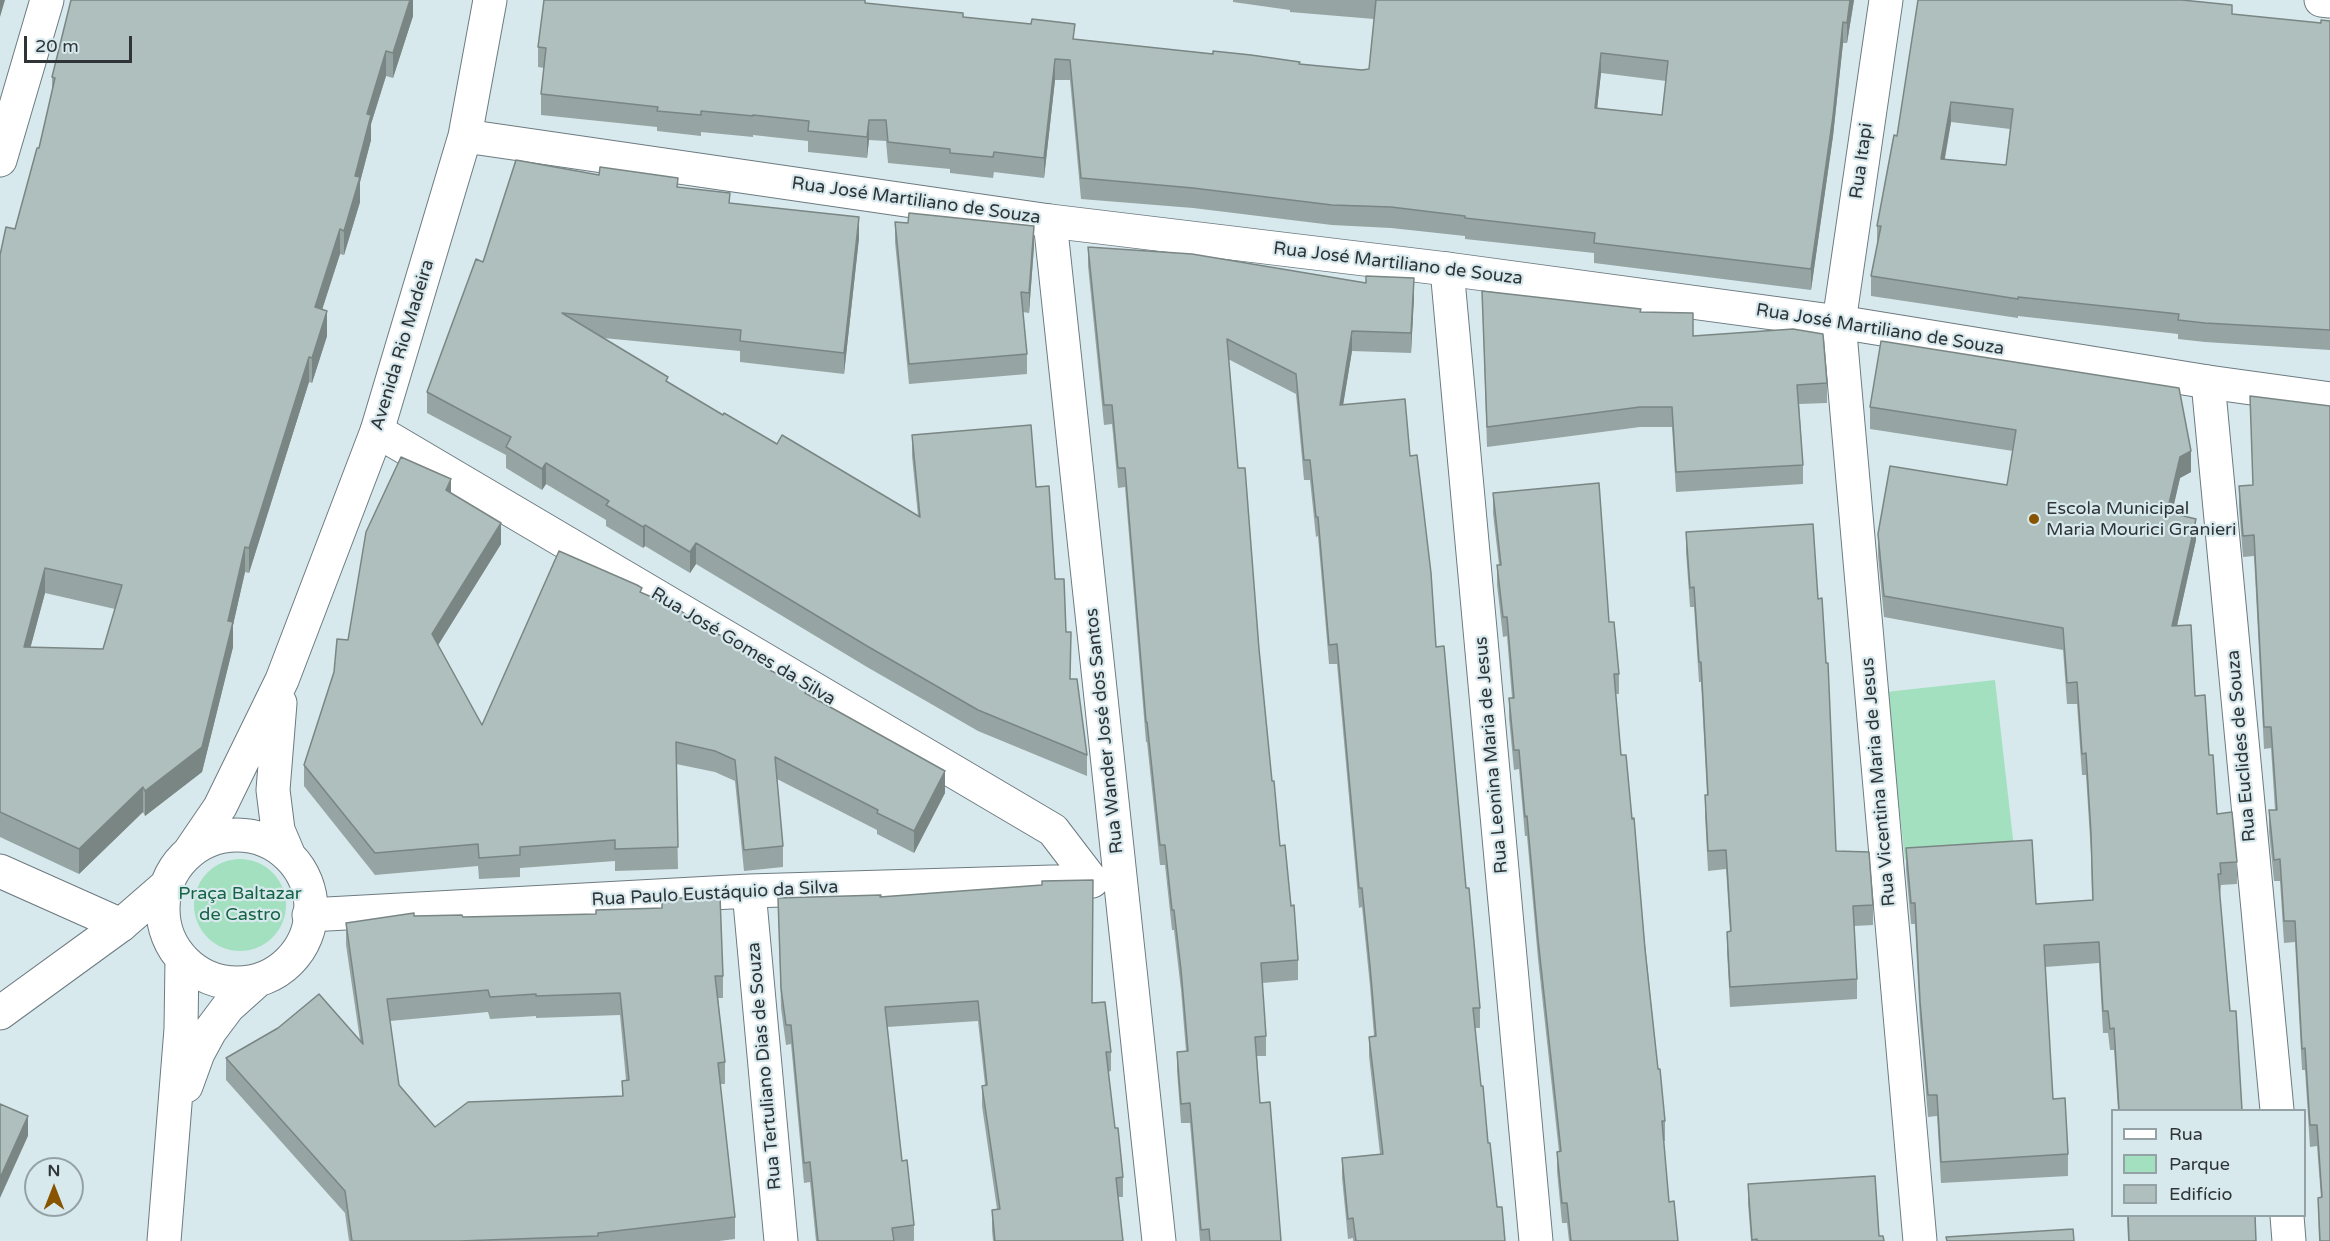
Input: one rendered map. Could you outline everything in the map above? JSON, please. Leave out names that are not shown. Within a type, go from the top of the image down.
[{"type":"street","points":[[0,160],[47,0]]},
{"type":"street","name":"Avenida Rio Madeira","points":[[190,851],[220,807],[282,681],[378,431],[465,136],[490,0]]},
{"type":"street","name":"Rua Itapi","points":[[1839,322],[1886,0]]},
{"type":"street","points":[[2321,0],[2330,1]]},
{"type":"street","name":"Rua José Martiliano de Souza","points":[[465,136],[1050,221],[1447,269],[1839,322],[2208,382],[2330,399]]},
{"type":"street","name":"Rua Wander José dos Santos","points":[[1050,221],[1106,880],[1159,1241]]},
{"type":"street","name":"Rua Leonina Maria de Jesus","points":[[1447,269],[1536,1241]]},
{"type":"street","name":"Rua Vicentina Maria de Jesus","points":[[1839,322],[1920,1241]]},
{"type":"street","name":"Rua Euclides de Souza","points":[[2208,382],[2277,1109]]},
{"type":"street","name":"Rua José Gomes da Silva","points":[[378,431],[1053,830],[1106,880]]},
{"type":"street","name":"Avenida Rio Madeira","points":[[282,681],[273,790],[278,830],[288,856]]},
{"type":"street","points":[[0,870],[121,925],[154,932],[177,951],[198,972],[216,981],[236,983],[257,981],[274,974],[295,955],[308,930],[309,891],[302,872],[288,856],[271,843],[251,836],[230,835],[209,841],[190,851],[176,866],[167,885],[163,905],[164,925],[177,951],[181,1029],[164,1241]]},
{"type":"street","name":"Rua Paulo Eustáquio da Silva","points":[[309,915],[749,891],[1106,880]]},
{"type":"street","points":[[0,1013],[121,925],[167,885]]},
{"type":"street","name":"Rua Tertuliano Dias de Souza","points":[[749,891],[781,1241]]},
{"type":"street","points":[[175,1116],[198,1053],[210,1031],[228,1007],[257,981]]},
{"type":"street","points":[[2287,1217],[2289,1241]]},
{"type":"green space","points":[[1995,680],[2014,848],[1905,860],[1886,692]]},
{"type":"green space","name":"Praça Baltazar de Castro","points":[[240,859],[258,863],[273,872],[282,887],[286,905],[282,923],[273,938],[258,947],[240,951],[222,947],[207,938],[198,923],[194,905],[198,887],[207,872],[222,863]]},
{"type":"building","points":[[71,0],[410,0],[393,53],[386,51],[367,114],[371,115],[355,176],[360,177],[344,231],[340,229],[315,307],[327,311],[312,358],[309,357],[249,548],[245,547],[228,621],[233,622],[202,747],[145,791],[143,787],[79,849],[0,812],[0,255],[6,227],[15,229],[37,148],[39,148],[55,78],[52,77]],"holes":[[[45,568],[122,585],[103,649],[24,647]]]},
{"type":"building","points":[[544,0],[865,0],[865,3],[963,13],[963,17],[1031,24],[1032,19],[1075,24],[1073,39],[1213,54],[1213,51],[1251,55],[1300,62],[1299,64],[1362,70],[1369,69],[1376,0],[1850,0],[1847,23],[1843,22],[1833,116],[1811,269],[1594,243],[1595,233],[1465,218],[1465,216],[1391,207],[1332,205],[1193,188],[1081,178],[1070,60],[1055,59],[1044,158],[994,152],[993,157],[950,153],[950,149],[888,142],[886,120],[869,120],[867,137],[808,131],[809,121],[701,111],[701,115],[657,111],[658,107],[541,94],[546,48],[538,47]],"holes":[[[1601,53],[1668,61],[1662,115],[1595,108]]]},
{"type":"building","points":[[1918,0],[2182,0],[2232,5],[2232,14],[2321,23],[2321,20],[2330,21],[2330,330],[2178,320],[2179,314],[2018,297],[2018,299],[1871,276],[1881,226],[1877,226],[1894,135],[1897,136]],"holes":[[[1951,102],[2013,109],[2006,165],[1941,159]]]},
{"type":"building","points":[[516,160],[599,175],[600,167],[678,178],[677,187],[730,193],[729,203],[859,217],[844,353],[740,341],[741,330],[562,313],[668,377],[666,381],[723,415],[724,413],[777,444],[782,435],[920,517],[912,435],[1031,425],[1036,487],[1049,486],[1055,579],[1064,579],[1066,632],[1071,632],[1070,679],[1077,679],[1087,755],[978,710],[696,543],[690,552],[645,525],[643,527],[606,505],[609,501],[546,463],[542,469],[506,447],[511,437],[427,392],[476,259],[483,262]]},
{"type":"building","points":[[909,213],[1034,226],[1029,293],[1021,292],[1027,354],[909,364],[895,222],[908,223]]},
{"type":"building","points":[[1088,247],[1192,254],[1366,283],[1366,276],[1414,278],[1411,333],[1352,331],[1340,405],[1405,399],[1410,456],[1417,455],[1431,573],[1436,647],[1444,646],[1466,888],[1469,888],[1480,1008],[1473,1008],[1481,1086],[1483,1086],[1497,1207],[1502,1207],[1505,1241],[1356,1241],[1353,1218],[1348,1219],[1342,1158],[1383,1154],[1369,1037],[1376,1036],[1370,966],[1362,888],[1359,888],[1337,644],[1329,645],[1318,517],[1316,517],[1310,460],[1304,460],[1296,374],[1227,339],[1238,468],[1245,468],[1272,781],[1274,781],[1280,846],[1285,845],[1291,906],[1294,905],[1298,960],[1261,963],[1266,1036],[1255,1037],[1260,1103],[1270,1102],[1281,1241],[1210,1241],[1209,1229],[1201,1230],[1190,1103],[1181,1104],[1177,1052],[1188,1051],[1181,970],[1165,845],[1160,845],[1146,722],[1125,468],[1118,468],[1112,405],[1104,405]]},
{"type":"building","points":[[1482,291],[1641,309],[1640,312],[1693,313],[1693,336],[1793,329],[1823,334],[1827,383],[1797,385],[1803,465],[1676,472],[1672,407],[1640,407],[1487,427]]},
{"type":"building","points":[[1881,341],[2179,388],[2191,451],[2180,457],[2167,512],[2196,519],[2172,626],[2191,625],[2195,696],[2205,695],[2209,755],[2213,755],[2217,814],[2232,812],[2237,862],[2220,863],[2221,874],[2218,874],[2230,1011],[2236,1011],[2242,1109],[2119,1109],[2114,1028],[2110,1029],[2108,1011],[2103,1011],[2099,942],[2044,945],[2053,1099],[2065,1098],[2068,1154],[1941,1162],[1937,1095],[1928,1095],[1915,903],[1911,903],[1906,848],[2032,840],[2036,904],[2093,900],[2086,753],[2082,754],[2077,682],[2067,683],[2063,628],[1884,596],[1878,534],[1890,466],[2007,485],[2016,430],[1870,407]]},
{"type":"building","points":[[2250,396],[2330,406],[2330,1241],[2320,1241],[2318,1198],[2322,1197],[2317,1125],[2310,1125],[2305,1048],[2302,1049],[2295,921],[2284,921],[2280,859],[2274,860],[2269,810],[2277,810],[2271,727],[2264,727],[2254,535],[2243,536],[2239,486],[2253,485]]},
{"type":"building","points":[[401,457],[451,479],[446,490],[501,523],[432,634],[482,725],[559,551],[637,585],[642,588],[640,592],[675,607],[687,615],[685,619],[724,637],[768,662],[765,668],[808,688],[805,693],[945,771],[914,831],[775,757],[783,846],[744,850],[735,760],[715,751],[676,742],[678,847],[615,849],[615,840],[520,847],[520,855],[479,858],[478,844],[375,853],[304,765],[334,672],[337,639],[348,640],[366,532]]},
{"type":"building","points":[[1599,483],[1609,622],[1614,622],[1619,674],[1614,674],[1621,755],[1626,755],[1632,819],[1634,818],[1645,949],[1665,1121],[1662,1121],[1669,1202],[1674,1201],[1678,1241],[1571,1241],[1567,1203],[1562,1203],[1557,1152],[1561,1151],[1527,816],[1525,817],[1519,750],[1514,750],[1509,698],[1514,698],[1507,617],[1503,617],[1497,565],[1501,565],[1493,493]]},
{"type":"building","points":[[1813,524],[1818,599],[1822,598],[1826,663],[1828,663],[1836,851],[1869,852],[1873,905],[1853,906],[1857,979],[1730,987],[1727,932],[1731,931],[1726,850],[1708,851],[1705,795],[1708,795],[1701,662],[1699,662],[1694,587],[1690,588],[1686,532]]},
{"type":"building","points":[[1093,880],[1092,1003],[1105,1002],[1111,1052],[1106,1052],[1123,1177],[1116,1178],[1123,1241],[995,1241],[992,1210],[1000,1209],[982,1086],[987,1085],[978,1001],[885,1007],[902,1161],[907,1160],[914,1225],[892,1228],[894,1241],[818,1241],[810,1162],[804,1163],[791,1025],[786,1025],[781,988],[778,898],[881,895],[880,897],[1042,885],[1042,881]]},
{"type":"building","points":[[720,896],[723,976],[715,976],[725,1062],[718,1063],[735,1217],[598,1233],[598,1236],[460,1241],[352,1241],[345,1191],[226,1058],[278,1028],[319,994],[363,1044],[346,923],[414,913],[414,916],[462,915],[463,917],[596,914],[596,910],[662,908],[662,899]],"holes":[[[488,990],[490,997],[620,993],[629,1080],[622,1081],[623,1096],[468,1102],[435,1127],[399,1085],[387,999]]]},
{"type":"building","points":[[0,1104],[28,1116],[0,1178]]},
{"type":"building","points":[[1875,1176],[1879,1236],[1883,1236],[1884,1241],[1752,1240],[1748,1184]]},
{"type":"building","points":[[2128,1217],[2255,1217],[2256,1241],[2129,1241]]},
{"type":"building","points":[[2073,1229],[2074,1241],[1947,1241],[1946,1237]]},
{"type":"place","name":"Escola Municipal Maria Mourici Granieri","points":[[2034,519]]}]
